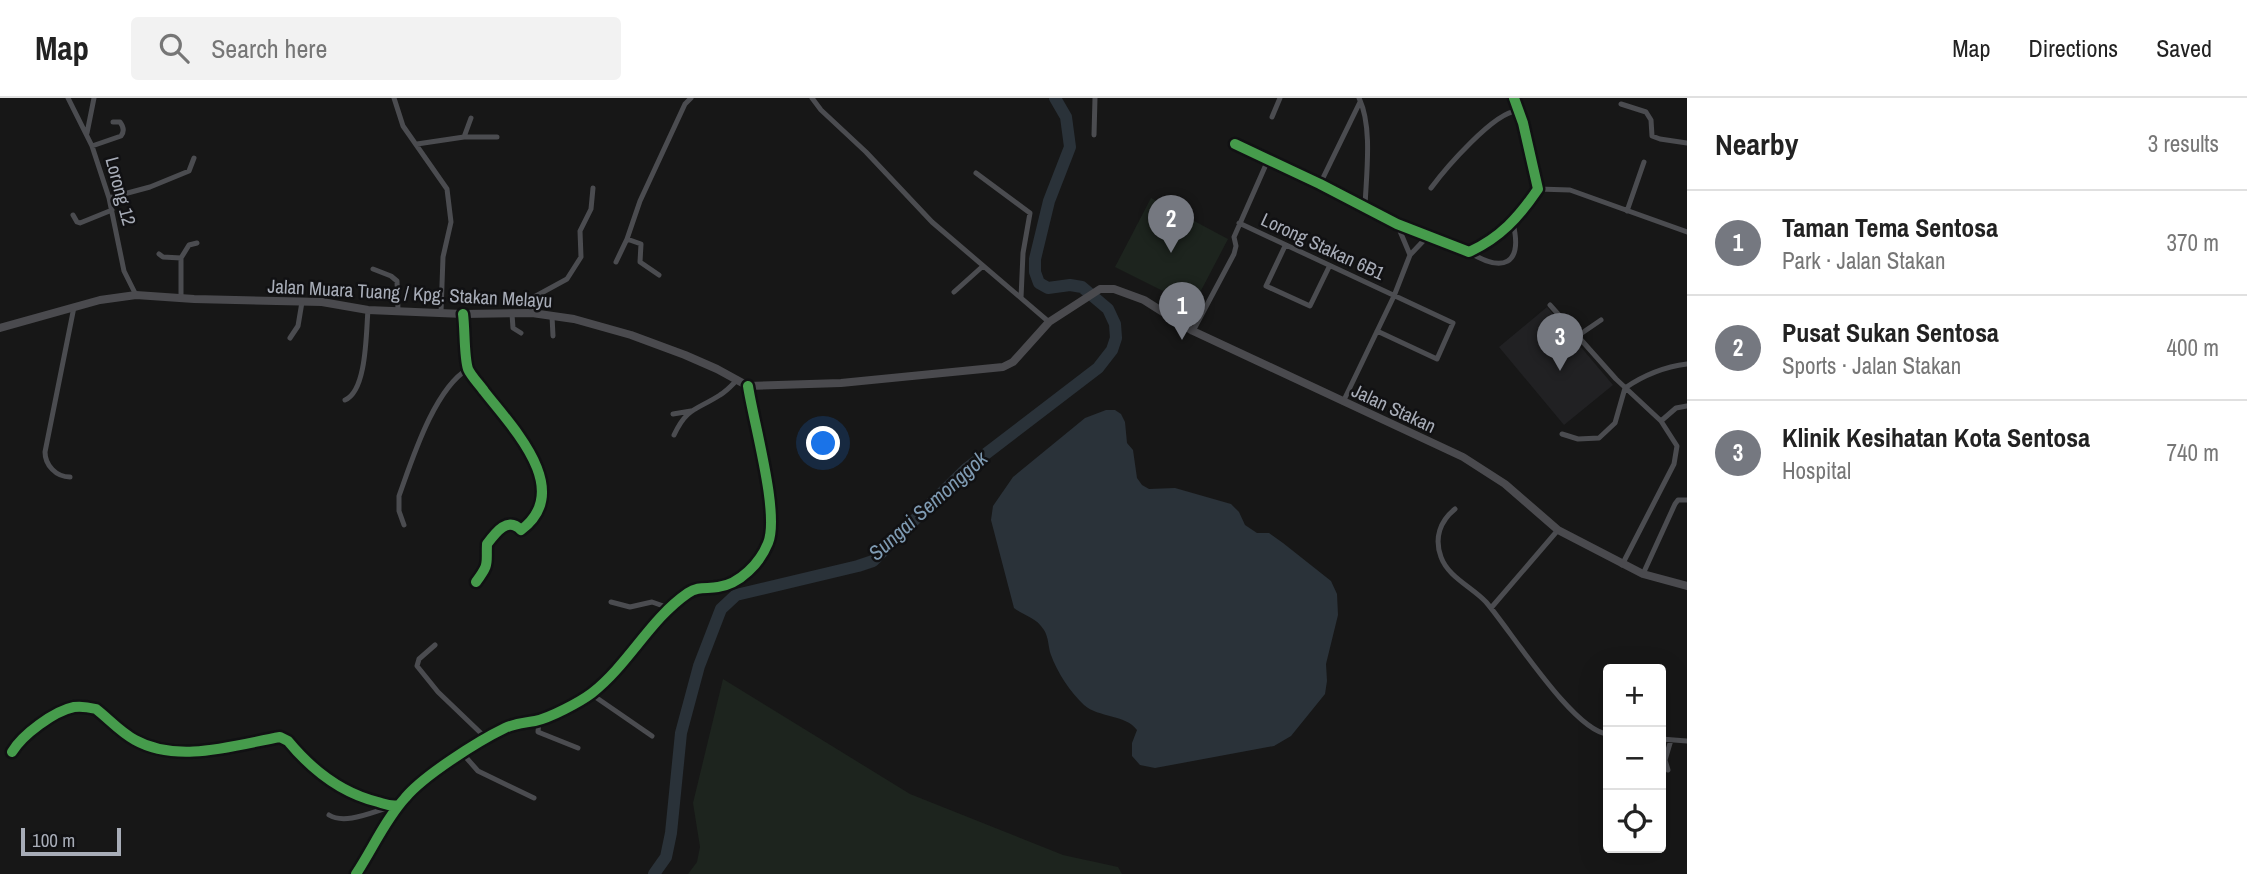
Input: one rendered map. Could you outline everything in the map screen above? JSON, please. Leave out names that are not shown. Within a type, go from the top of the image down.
[{"type":"main road","name":"Jalan Stakan","points":[[1049,321],[1100,289],[1114,289],[1144,300],[1192,331],[1482,467],[1558,530],[1622,565],[1643,575],[1687,586]]},
{"type":"main road","name":"Jalan Muara Tuang / Kpg. Stakan Melayu","points":[[0,328],[74,307],[136,295],[322,302],[368,310],[463,314],[532,313],[574,319],[631,335],[685,355],[748,386]]},
{"type":"main road","points":[[748,386],[841,383],[1003,367],[1013,362],[1049,321]]},
{"type":"street","name":"Lorong 12","points":[[68,98],[92,146],[109,198],[124,271],[136,295]]},
{"type":"street","points":[[87,134],[93,98]]},
{"type":"street","points":[[394,98],[403,126],[447,189],[452,222],[443,257],[442,313]]},
{"type":"street","points":[[616,262],[628,239],[640,201],[685,104],[691,98]]},
{"type":"street","points":[[812,98],[932,222],[1049,321]]},
{"type":"street","points":[[1094,98],[1094,135]]},
{"type":"street","points":[[1272,117],[1280,98]]},
{"type":"street","points":[[1469,252],[1489,243],[1513,223],[1538,189],[1523,123],[1514,98]]},
{"type":"street","points":[[1320,184],[1360,99]]},
{"type":"street","points":[[1360,99],[1367,148],[1365,207]]},
{"type":"street","points":[[1621,104],[1646,111],[1651,120],[1652,136],[1687,143]]},
{"type":"street","points":[[1431,188],[1451,163],[1489,127],[1506,113],[1517,111]]},
{"type":"street","points":[[464,137],[471,118]]},
{"type":"street","points":[[92,146],[121,136],[122,125],[120,122],[113,122]]},
{"type":"street","points":[[417,144],[464,137],[496,136]]},
{"type":"street","points":[[1235,144],[1397,224],[1469,252],[1487,262],[1505,264],[1516,246],[1513,223]]},
{"type":"street","points":[[109,198],[150,187],[189,171],[194,158]]},
{"type":"street","points":[[1192,331],[1234,254],[1234,237],[1239,223],[1268,160]]},
{"type":"street","points":[[1627,211],[1644,162]]},
{"type":"street","points":[[976,173],[1030,213],[1023,253],[1021,298]]},
{"type":"street","points":[[532,313],[534,296],[567,279],[581,257],[580,231],[591,209],[593,188]]},
{"type":"street","points":[[1538,189],[1570,190],[1687,232]]},
{"type":"street","points":[[73,215],[80,223],[112,210]]},
{"type":"street","name":"Lorong Stakan 6B1","points":[[1239,223],[1453,323],[1437,359],[1377,331]]},
{"type":"street","points":[[1397,224],[1410,255]]},
{"type":"street","points":[[1343,402],[1394,296],[1410,255],[1427,237]]},
{"type":"street","points":[[628,239],[641,244],[640,262],[659,275]]},
{"type":"street","points":[[181,298],[181,258],[189,245],[197,243]]},
{"type":"street","points":[[1285,246],[1266,286],[1310,306],[1329,267]]},
{"type":"street","points":[[159,254],[163,257],[181,258]]},
{"type":"street","points":[[954,292],[983,265]]},
{"type":"street","points":[[373,269],[397,281],[398,310]]},
{"type":"street","points":[[290,338],[298,326],[302,302]]},
{"type":"street","points":[[1550,304],[1625,388],[1661,421],[1677,446],[1676,456],[1622,565]]},
{"type":"street","points":[[70,477],[57,473],[46,463],[45,452],[74,307]]},
{"type":"street","points":[[345,400],[352,397],[356,391],[363,369],[368,310]]},
{"type":"street","points":[[463,314],[468,369],[530,452],[541,475],[542,493],[538,508],[527,526],[521,530],[510,524],[503,526],[492,537],[488,544],[488,565],[476,582]]},
{"type":"street","points":[[512,314],[513,328],[521,333]]},
{"type":"street","points":[[552,316],[553,336]]},
{"type":"street","points":[[1579,335],[1601,320]]},
{"type":"street","points":[[1562,434],[1589,440],[1599,438],[1608,432],[1619,413],[1625,388],[1660,369],[1687,364]]},
{"type":"street","points":[[404,525],[399,511],[399,496],[431,416],[451,383],[468,369]]},
{"type":"street","points":[[674,435],[680,422],[691,411],[718,397],[737,380]]},
{"type":"street","points":[[356,874],[396,805],[428,778],[486,738],[514,724],[538,720],[591,694],[613,674],[669,608],[690,590],[719,587],[743,576],[751,569],[769,541],[769,501],[748,386]]},
{"type":"street","points":[[1661,421],[1676,408],[1687,406]]},
{"type":"street","points":[[673,414],[691,411]]},
{"type":"street","points":[[1643,575],[1675,504],[1678,500],[1687,500]]},
{"type":"street","points":[[1455,509],[1445,517],[1440,527],[1438,538],[1441,558],[1453,574],[1491,608],[1577,715],[1595,732],[1603,733]]},
{"type":"street","points":[[1491,608],[1558,530]]},
{"type":"street","points":[[611,602],[630,607],[652,602],[669,608]]},
{"type":"street","points":[[435,645],[419,659],[417,666],[438,692],[486,738]]},
{"type":"street","points":[[591,694],[652,736]]},
{"type":"street","points":[[12,752],[19,741],[33,729],[69,708],[87,707],[96,709],[139,742],[162,749],[198,751],[280,737],[288,741],[337,787],[396,805]]},
{"type":"street","points":[[538,720],[538,732],[578,748]]},
{"type":"street","points":[[1666,740],[1687,741]]},
{"type":"street","points":[[1668,770],[1665,760],[1671,740]]},
{"type":"street","points":[[463,754],[478,771],[534,798]]},
{"type":"street","points":[[328,815],[335,819],[345,819],[396,805]]},
{"type":"shaded area","points":[[1151,198],[1228,239],[1193,306],[1115,267]]},
{"type":"shaded area","points":[[1547,307],[1613,385],[1564,425],[1499,347]]},
{"type":"shaded area","points":[[1106,410],[1115,410],[1125,422],[1127,443],[1133,450],[1137,478],[1142,485],[1149,489],[1175,488],[1231,504],[1239,512],[1245,525],[1257,533],[1269,533],[1331,581],[1337,594],[1338,615],[1326,664],[1325,694],[1291,736],[1274,746],[1155,768],[1140,765],[1132,756],[1132,743],[1137,730],[1126,721],[1084,705],[1057,668],[1044,630],[1034,619],[1014,608],[991,520],[993,506],[1013,477],[1085,418]]},
{"type":"shaded area","points":[[723,679],[910,794],[1063,855],[1118,867],[1122,874],[688,874],[697,862],[700,847],[693,803]]},
{"type":"waterway","name":"Sungai Semonggok","points":[[654,874],[666,857],[671,833],[681,733],[699,666],[721,609],[736,595],[873,561],[966,469],[1098,368],[1112,350],[1116,338],[1115,324],[1108,309],[1082,287],[1070,285],[1048,288],[1039,283],[1035,272],[1035,259],[1049,201],[1070,147],[1066,117],[1055,98]]},
{"type":"cycle path","points":[[1235,144],[1397,224],[1469,252],[1508,226],[1538,189],[1523,123],[1514,98]]},
{"type":"cycle path","points":[[463,314],[468,369],[522,440],[540,478],[542,496],[536,514],[521,530],[507,525],[487,544],[485,567],[476,582]]},
{"type":"cycle path","points":[[356,874],[398,807],[424,780],[466,750],[505,728],[549,717],[587,697],[617,669],[674,604],[695,589],[734,582],[760,558],[768,543],[771,511],[748,386]]},
{"type":"cycle path","points":[[12,752],[23,738],[48,719],[66,709],[87,707],[96,709],[135,740],[169,751],[226,748],[280,737],[288,741],[317,771],[352,793],[388,805],[399,805]]},
{"type":"place","name":"Pusat Sukan Sentosa","points":[[1171,253]]},
{"type":"place","name":"Taman Tema Sentosa","points":[[1182,340]]},
{"type":"place","name":"Klinik Kesihatan Kota Sentosa","points":[[1560,371]]}]
